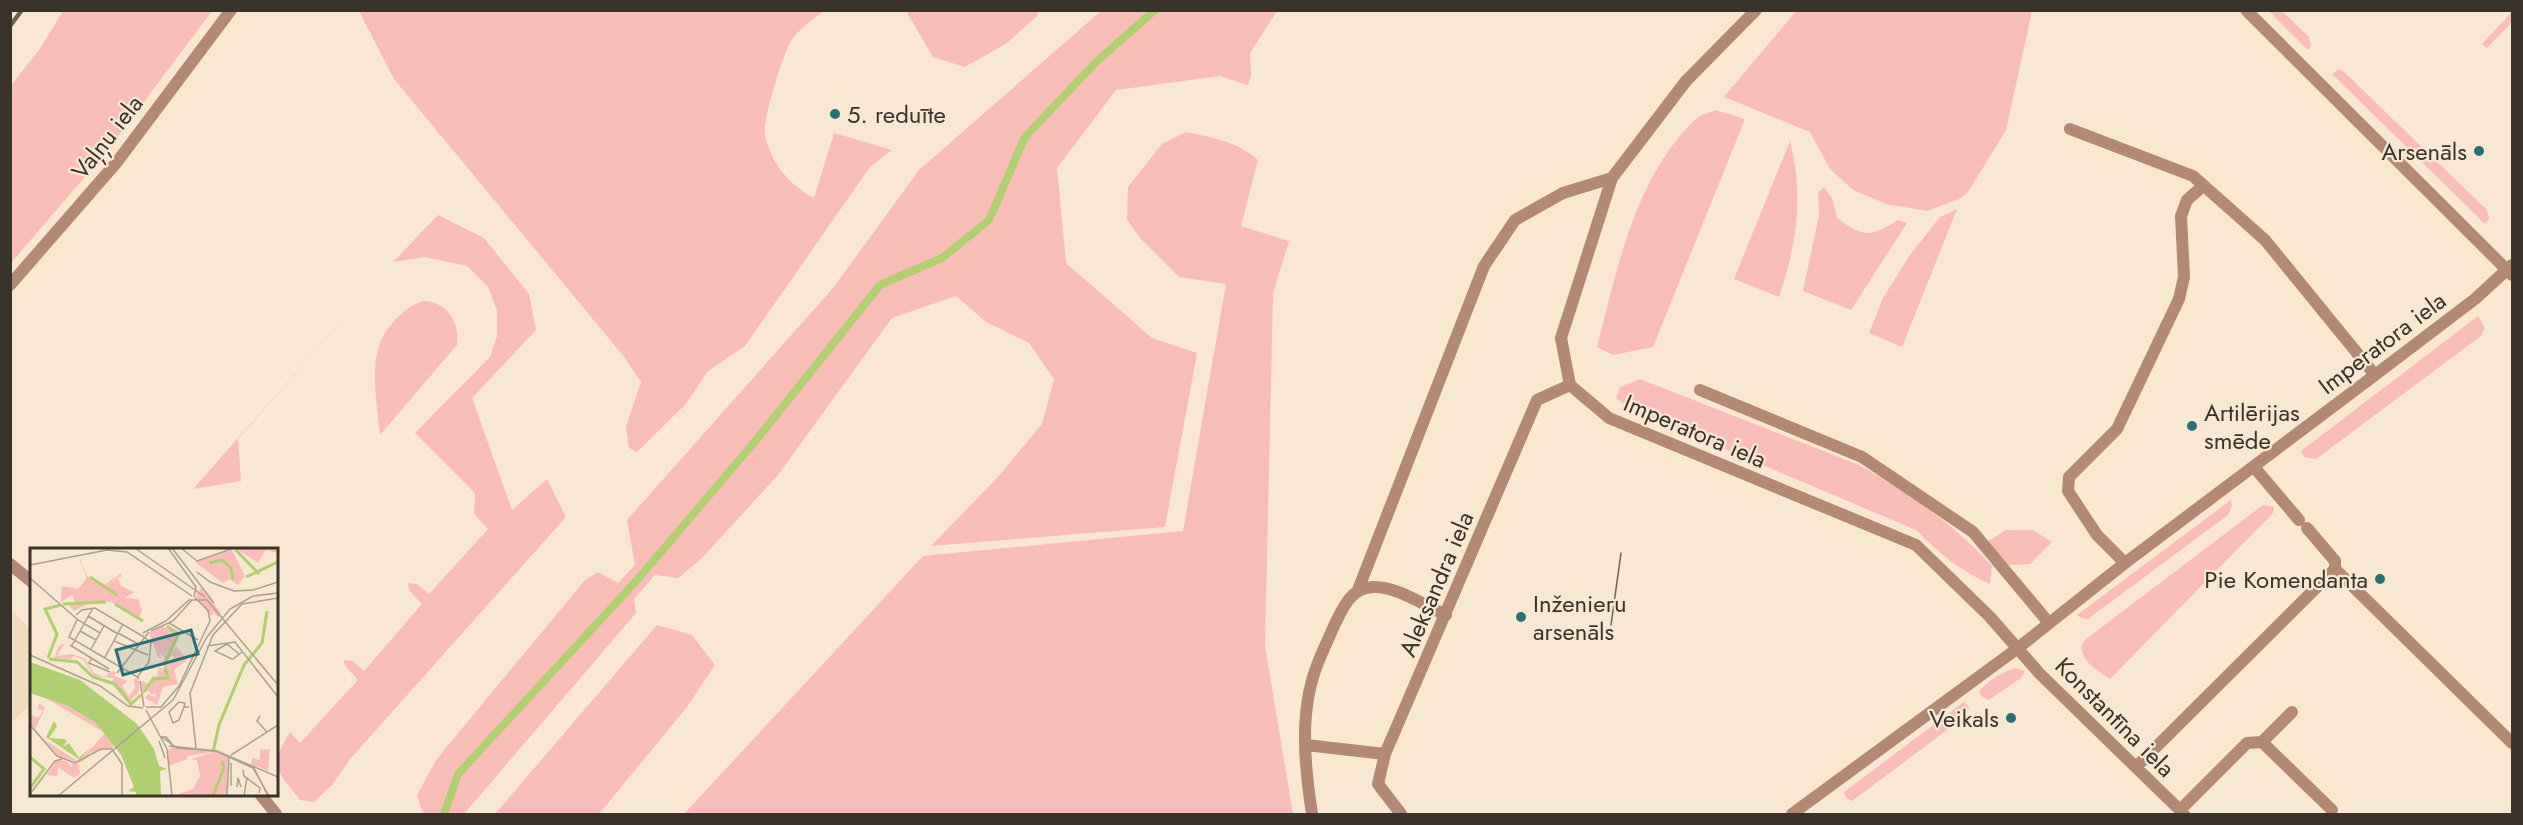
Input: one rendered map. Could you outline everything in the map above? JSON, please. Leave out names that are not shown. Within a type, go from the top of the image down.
[{"type":"street","name":"Vaļņu iela","points":[[10,285],[117,162],[231,10]]},
{"type":"street","points":[[1570,385],[1561,338],[1612,178],[1686,81],[1756,10]]},
{"type":"street","points":[[2246,10],[2511,270]]},
{"type":"street","points":[[2070,129],[2193,176],[2265,240],[2375,375]]},
{"type":"street","points":[[1312,814],[1306,716],[1315,670],[1346,601],[1359,590],[1484,266],[1515,220],[1563,193],[1612,178]]},
{"type":"street","points":[[2125,563],[2097,535],[2068,491],[2069,477],[2117,429],[2179,299],[2184,278],[2181,216],[2187,200],[2203,186]]},
{"type":"street","name":"Imperatora iela","points":[[1792,814],[2018,648],[2125,563],[2511,270]]},
{"type":"street","name":"Imperatora iela","points":[[1570,385],[1609,418],[1916,545],[2018,648]]},
{"type":"street","name":"Aleksandra iela","points":[[1401,814],[1378,784],[1385,754],[1537,400],[1570,385]]},
{"type":"street","points":[[1700,390],[1862,458],[1973,532],[2049,623]]},
{"type":"street","points":[[2136,767],[2335,569],[2335,561],[2254,467]]},
{"type":"street","points":[[10,564],[30,580]]},
{"type":"street","points":[[2335,569],[2512,743]]},
{"type":"street","points":[[1359,590],[1374,587],[1391,590],[1446,615]]},
{"type":"street","name":"Konstantīna iela","points":[[2018,648],[2182,812]]},
{"type":"street","points":[[2182,812],[2247,743],[2262,742],[2292,712]]},
{"type":"street","points":[[2262,742],[2332,810]]},
{"type":"street","points":[[1306,745],[1385,754]]},
{"type":"street","points":[[261,795],[276,814]]},
{"type":"shaded area","points":[[1102,10],[1277,11],[1250,53],[1251,76],[1248,85],[1220,76],[1116,90],[1057,168],[1066,263],[1152,338],[1197,353],[1165,527],[931,546],[997,478],[1042,424],[1054,379],[1029,343],[986,322],[956,296],[892,318],[778,475],[702,558],[678,578],[655,575],[634,599],[636,613],[464,814],[423,814],[417,795],[436,760],[585,580],[598,572],[618,583],[635,565],[627,520],[833,288],[919,170]]},
{"type":"shaded area","points":[[1797,10],[2032,11],[2006,130],[1968,192],[1959,199],[1927,211],[1886,204],[1853,190],[1830,169],[1810,132],[1724,97]]},
{"type":"shaded area","points":[[63,11],[212,11],[107,151],[11,263],[11,85],[39,50]]},
{"type":"shaded area","points":[[359,11],[825,11],[806,25],[787,48],[765,127],[765,135],[772,155],[789,180],[814,198],[834,133],[892,150],[870,167],[745,346],[708,371],[686,404],[637,452],[629,448],[626,427],[641,382],[625,358],[394,79]]},
{"type":"shaded area","points":[[906,11],[1038,11],[1037,16],[1007,43],[965,67],[933,57]]},
{"type":"shaded area","points":[[2269,11],[2282,11],[2309,37],[2311,46],[2308,50]]},
{"type":"shaded area","points":[[2512,12],[2512,22],[2487,48],[2482,44]]},
{"type":"shaded area","points":[[2339,69],[2487,210],[2489,219],[2485,224],[2332,74]]},
{"type":"shaded area","points":[[1716,110],[1745,119],[1653,347],[1613,355],[1597,347],[1621,256],[1643,196],[1675,142],[1698,117]]},
{"type":"shaded area","points":[[1186,132],[1215,138],[1233,145],[1258,160],[1241,226],[1289,241],[1273,293],[1265,646],[1293,814],[684,814],[923,556],[1183,531],[1226,284],[1179,277],[1142,240],[1127,220],[1128,187],[1162,144]]},
{"type":"shaded area","points":[[1790,141],[1797,182],[1796,220],[1790,257],[1779,297],[1734,279]]},
{"type":"shaded area","points":[[1824,187],[1832,198],[1837,218],[1860,232],[1880,230],[1898,220],[1907,223],[1851,310],[1803,291],[1819,215],[1818,192]]},
{"type":"shaded area","points":[[1957,209],[1902,347],[1869,333],[1883,298],[1910,255],[1940,217]]},
{"type":"shaded area","points":[[438,215],[484,238],[529,294],[536,330],[472,398],[512,510],[547,479],[566,517],[351,758],[332,785],[314,802],[300,800],[278,768],[279,754],[290,732],[300,743],[358,680],[343,660],[353,661],[364,671],[422,604],[409,590],[408,583],[417,584],[429,594],[488,529],[474,514],[475,493],[415,433],[490,357],[497,336],[497,310],[488,287],[467,266],[425,257],[393,262]]},
{"type":"shaded area","points":[[382,275],[238,439],[241,481],[193,489]]},
{"type":"shaded area","points":[[424,301],[440,305],[451,315],[456,329],[457,345],[380,435],[375,390],[379,347],[384,334],[393,322],[407,309]]},
{"type":"shaded area","points":[[2478,316],[2485,328],[2481,336],[2316,459],[2304,457],[2301,451]]},
{"type":"shaded area","points":[[1640,379],[1859,465],[1913,498],[1962,536],[1992,566],[1990,584],[1950,561],[1916,530],[1633,410],[1616,398],[1620,387]]},
{"type":"shaded area","points":[[2231,500],[2232,506],[2228,515],[2088,619],[2077,615]]},
{"type":"shaded area","points":[[2263,505],[2274,507],[2273,513],[2110,679],[2088,662],[2081,646],[2086,639]]},
{"type":"shaded area","points":[[2006,530],[2033,530],[2052,542],[2030,564],[2008,565],[1988,541]]},
{"type":"shaded area","points":[[11,610],[30,628],[30,707],[11,722]]},
{"type":"shaded area","points":[[657,625],[692,635],[715,665],[687,707],[599,814],[495,814]]},
{"type":"shaded area","points":[[2016,668],[2025,671],[2021,678],[1989,700],[1981,696],[1979,691],[1987,683]]},
{"type":"shaded area","points":[[1964,702],[1969,707],[1967,715],[1852,801],[1846,798],[1844,792]]},
{"type":"waterway","points":[[444,814],[458,774],[638,579],[757,439],[880,285],[942,258],[989,220],[1025,137],[1096,62],[1155,10]]},
{"type":"tram line","points":[[1611,625],[1621,553]]},
{"type":"railway","points":[[10,26],[22,10]]},
{"type":"place","name":"5. reduīte","points":[[835,114]]},
{"type":"place","name":"Arsenāls","points":[[2479,151]]},
{"type":"place","name":"Artilērijas smēde","points":[[2192,426]]},
{"type":"place","name":"Pie Komendanta","points":[[2380,579]]},
{"type":"place","name":"Inženieru arsenāls","points":[[1521,617]]},
{"type":"place","name":"Veikals","points":[[2011,718]]}]
